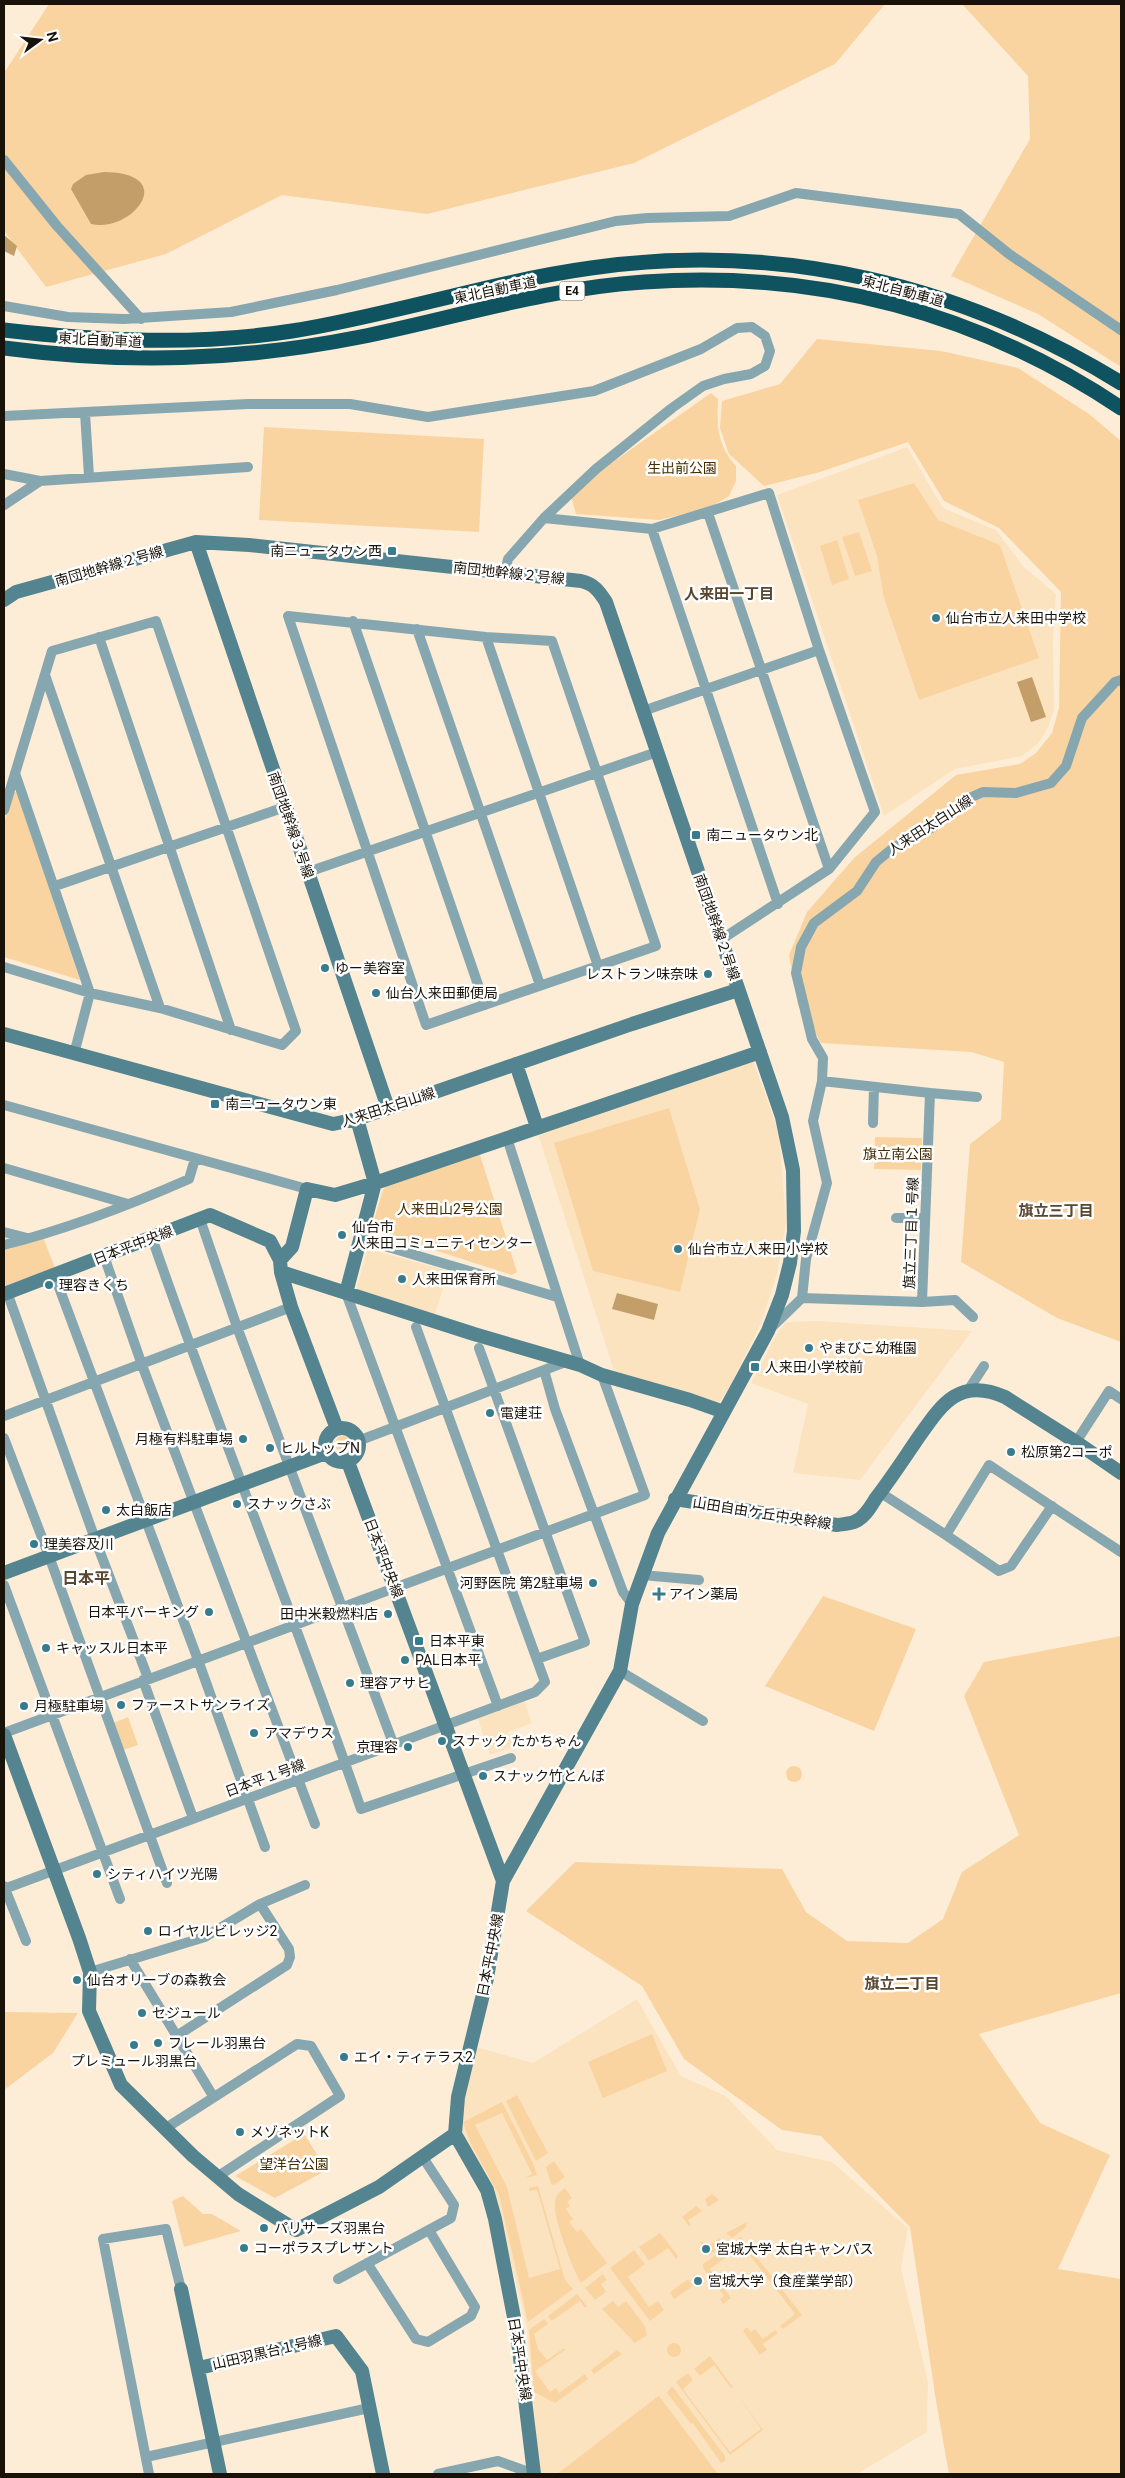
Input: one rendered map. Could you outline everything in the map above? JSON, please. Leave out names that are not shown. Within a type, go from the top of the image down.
[{"type":"highway","name":"東北自動車道","points":[[4,330],[116,340],[229,338],[290,331],[354,319],[591,268],[685,260],[736,260],[825,269],[921,291],[1014,325],[1092,365],[1121,383]]},
{"type":"highway","name":"東北自動車道","points":[[4,348],[118,359],[234,355],[293,349],[360,337],[545,296],[595,288],[684,280],[776,282],[824,288],[870,298],[957,323],[1040,359],[1121,408]]},
{"type":"street","points":[[4,160],[57,226],[141,319]]},
{"type":"street","points":[[4,306],[68,317],[141,319],[231,312],[337,290],[616,221],[647,218],[729,216],[796,193],[959,214],[1010,254],[1121,330]]},
{"type":"street","points":[[4,416],[248,404],[350,404],[428,416],[594,391],[702,349],[737,328],[752,327],[765,336],[769,343],[769,359],[759,372],[703,386],[596,469],[544,518],[508,559],[505,572]]},
{"type":"street","points":[[85,413],[89,476]]},
{"type":"street","points":[[4,474],[40,481],[89,476],[248,467]]},
{"type":"street","points":[[4,506],[40,481]]},
{"type":"street","points":[[544,518],[652,529],[769,493],[819,650],[875,812],[829,869],[722,939]]},
{"type":"street","points":[[708,513],[829,869]]},
{"type":"street","points":[[652,529],[778,904]]},
{"type":"street","name":"南団地幹線２号線","points":[[4,600],[16,592],[196,542],[250,545],[581,581],[590,583],[599,590],[606,602],[782,1117],[793,1179],[794,1232],[790,1263],[782,1295],[768,1331],[658,1533],[632,1604],[620,1672],[503,1881]]},
{"type":"street","name":"南団地幹線３号線","points":[[196,542],[388,1108]]},
{"type":"street","points":[[288,616],[353,621],[486,637],[552,641],[656,946],[426,1024],[288,616]]},
{"type":"street","points":[[4,810],[52,651],[156,620],[296,1031],[282,1045],[160,1008],[90,992],[4,967]]},
{"type":"street","points":[[353,621],[485,1005]]},
{"type":"street","points":[[418,629],[540,985]]},
{"type":"street","points":[[99,637],[231,1030]]},
{"type":"street","points":[[486,637],[598,966]]},
{"type":"street","points":[[644,711],[705,688],[819,650]]},
{"type":"street","points":[[45,674],[160,1008]]},
{"type":"street","name":"人来田太白山線","points":[[802,1298],[806,1259],[827,1183],[813,1121],[822,1081],[823,1058],[812,1039],[796,973],[801,947],[814,923],[857,892],[876,862],[893,848],[933,827],[967,799],[983,792],[1016,793],[1051,783],[1066,766],[1082,718],[1114,682],[1121,680]]},
{"type":"street","points":[[308,872],[656,752]]},
{"type":"street","points":[[15,772],[90,992],[74,1054]]},
{"type":"street","points":[[54,886],[285,807]]},
{"type":"street","name":"人来田太白山線","points":[[4,1034],[334,1124],[357,1119],[738,990]]},
{"type":"street","points":[[4,1105],[195,1159],[307,1189],[335,1194],[375,1183],[760,1052]]},
{"type":"street","points":[[516,1064],[537,1128]]},
{"type":"street","points":[[822,1081],[977,1097]]},
{"type":"street","points":[[873,1123],[874,1087]]},
{"type":"street","name":"旗立三丁目１号線","points":[[802,1298],[922,1302],[930,1093]]},
{"type":"street","points":[[357,1119],[375,1183],[346,1293],[498,1706]]},
{"type":"street","points":[[507,1138],[557,1297],[574,1363]]},
{"type":"street","points":[[4,1245],[28,1239],[128,1204],[189,1178],[195,1159]]},
{"type":"street","points":[[4,1168],[128,1204]]},
{"type":"street","points":[[307,1189],[292,1247],[281,1266],[346,1293],[574,1363],[602,1375],[690,1400],[724,1412]]},
{"type":"street","name":"日本平中央線","points":[[5,1293],[210,1215],[270,1241],[281,1266],[291,1307],[337,1429]]},
{"type":"street","points":[[896,1218],[925,1218]]},
{"type":"street","points":[[200,1219],[237,1327],[394,1743]]},
{"type":"street","points":[[4,1232],[28,1239]]},
{"type":"street","points":[[152,1238],[189,1346],[296,1625],[360,1809],[511,1758]]},
{"type":"street","points":[[361,1239],[557,1297]]},
{"type":"street","points":[[104,1256],[142,1365],[315,1824]]},
{"type":"street","points":[[54,1274],[198,1660],[264,1847]]},
{"type":"street","points":[[5,1293],[95,1539],[193,1818]]},
{"type":"street","points":[[768,1331],[802,1298]]},
{"type":"street","points":[[922,1302],[955,1300],[972,1317]]},
{"type":"street","points":[[4,1416],[291,1307]]},
{"type":"street","points":[[416,1327],[537,1659],[585,1642],[492,1389],[479,1348]]},
{"type":"street","points":[[358,1441],[544,1370],[574,1363]]},
{"type":"street","points":[[967,1392],[984,1366]]},
{"type":"street","points":[[544,1370],[556,1409],[623,1592],[632,1604]]},
{"type":"street","points":[[455,2134],[379,2187],[296,2230],[238,2194],[217,2177],[121,2085],[90,2011],[90,1972],[4,1734],[145,1679],[645,1495],[602,1375]]},
{"type":"street","points":[[1076,1442],[1109,1391],[1121,1399]]},
{"type":"street","name":"山田自由ケ丘中央幹線","points":[[675,1499],[837,1525],[856,1522],[864,1516],[942,1405],[967,1392],[994,1392],[1005,1397],[1121,1473]]},
{"type":"street","points":[[337,1429],[348,1429],[358,1441],[358,1451],[348,1462],[337,1462],[326,1453],[325,1441],[327,1435],[337,1429]]},
{"type":"street","points":[[4,1438],[49,1556],[98,1697],[167,1883]]},
{"type":"street","points":[[4,1573],[146,1521],[241,1483],[326,1453]]},
{"type":"street","name":"日本平中央線","points":[[348,1462],[503,1881],[487,1978],[458,2097],[455,2134],[487,2190],[495,2219],[517,2333],[533,2470]]},
{"type":"street","points":[[946,1535],[989,1465],[1121,1552]]},
{"type":"street","points":[[881,1492],[999,1571],[1011,1566],[1052,1506]]},
{"type":"street","points":[[642,1575],[699,1580]]},
{"type":"street","points":[[4,1585],[120,1899]]},
{"type":"street","name":"日本平１号線","points":[[4,1888],[535,1692],[545,1682],[537,1659]]},
{"type":"street","points":[[620,1672],[703,1720]]},
{"type":"street","points":[[90,1972],[205,1937],[260,1904],[305,1885]]},
{"type":"street","points":[[4,1888],[26,1940]]},
{"type":"street","points":[[178,2035],[286,1965],[290,1957],[288,1949],[260,1904]]},
{"type":"street","points":[[130,1959],[178,2035],[213,2096]]},
{"type":"street","points":[[166,2128],[213,2096],[297,2044],[310,2046],[340,2096],[217,2177]]},
{"type":"street","points":[[338,2279],[451,2218],[454,2206],[422,2156]]},
{"type":"street","points":[[149,2474],[102,2239],[166,2229],[181,2288],[220,2474]]},
{"type":"street","points":[[367,2262],[416,2340],[428,2342],[471,2316],[475,2308],[429,2230]]},
{"type":"street","name":"山田羽黒台１号線","points":[[198,2368],[336,2336],[362,2371],[383,2474]]},
{"type":"street","points":[[146,2457],[370,2408]]},
{"type":"street","points":[[438,2474],[498,2461],[533,2470]]},
{"type":"shaded area","points":[[104,172],[127,175],[140,182],[144,192],[141,202],[133,212],[121,220],[106,225],[91,224],[71,189],[73,184],[86,175]]},
{"type":"shaded area","points":[[4,235],[17,246],[14,256],[4,251]]},
{"type":"shaded area","name":"仙台市立人来田中学校","points":[[907,447],[943,508],[996,530],[1023,566],[1056,594],[1053,642],[1054,709],[1048,728],[1038,744],[1022,756],[955,769],[884,816],[777,495]]},
{"type":"shaded area","points":[[1032,677],[1046,717],[1031,722],[1017,682]]},
{"type":"shaded area","name":"仙台市立人来田小学校","points":[[753,1061],[779,1133],[786,1223],[777,1274],[761,1323],[729,1388],[718,1404],[615,1374],[538,1134]]},
{"type":"shaded area","name":"人来田保育所","points":[[372,1250],[448,1271],[434,1318],[360,1292],[357,1287],[367,1251]]},
{"type":"shaded area","points":[[617,1293],[658,1304],[654,1320],[612,1309]]},
{"type":"shaded area","points":[[817,1321],[972,1331],[860,1480],[793,1473],[808,1404],[751,1383],[779,1330],[787,1322]]},
{"type":"shaded area","points":[[524,1700],[532,1723],[508,1732],[513,1747],[490,1755],[477,1716]]},
{"type":"shaded area","name":"宮城大学 太白キャンパス","points":[[637,1999],[681,2076],[726,2096],[777,2150],[832,2162],[908,2228],[901,2269],[928,2382],[927,2432],[857,2474],[540,2474],[527,2328],[494,2192],[459,2126],[463,2094],[476,2047],[533,2063]]},
{"type":"green space","points":[[49,4],[885,4],[835,64],[634,163],[427,214],[282,195],[166,254],[46,287],[4,231],[4,73]]},
{"type":"green space","points":[[962,4],[1121,4],[1121,367],[1038,314],[951,276],[1030,139],[1028,76]]},
{"type":"green space","points":[[817,339],[941,351],[1018,368],[1089,414],[1121,441],[1121,1342],[1057,1318],[961,1262],[970,1144],[1001,1120],[1004,1062],[971,1052],[821,1043],[798,1005],[789,955],[807,912],[854,858],[956,775],[1020,764],[1036,753],[1052,733],[1059,708],[1061,592],[999,528],[944,501],[908,442],[820,472],[764,486],[729,454],[720,428],[722,401],[780,384]]},
{"type":"green space","name":"生出前公園","points":[[711,393],[718,399],[718,427],[722,443],[736,466],[736,481],[729,496],[709,508],[659,520],[576,514],[571,496],[603,469]]},
{"type":"green space","points":[[264,427],[484,439],[479,532],[259,520]]},
{"type":"green space","points":[[914,483],[938,520],[1000,545],[1039,658],[919,700],[884,598],[877,556],[858,500]]},
{"type":"green space","points":[[859,532],[872,571],[855,576],[842,537]]},
{"type":"green space","points":[[837,540],[849,579],[832,585],[820,546]]},
{"type":"green space","points":[[12,792],[17,792],[80,980],[4,957],[4,825]]},
{"type":"green space","points":[[669,1108],[700,1209],[680,1292],[593,1271],[554,1143]]},
{"type":"green space","name":"旗立南公園","points":[[875,1137],[922,1138],[921,1170],[874,1169]]},
{"type":"green space","name":"人来田山2号公園","points":[[479,1152],[517,1272],[512,1275],[378,1232],[373,1223],[383,1190],[389,1183]]},
{"type":"green space","points":[[43,1237],[55,1268],[4,1286],[4,1251]]},
{"type":"green space","points":[[340,1436],[346,1436],[351,1441],[349,1450],[340,1452],[335,1447],[335,1441]]},
{"type":"green space","points":[[823,1596],[916,1629],[874,1731],[765,1686]]},
{"type":"green space","points":[[1121,1636],[1121,1993],[979,2034],[1040,2123],[1110,2155],[1058,2269],[1121,2279],[1121,2474],[949,2474],[910,2227],[821,2136],[782,2130],[684,2059],[642,1986],[526,1911],[575,1862],[782,1869],[806,1912],[847,1941],[908,1943],[943,1919],[962,1872],[1019,1835],[964,1696],[984,1662]]},
{"type":"green space","points":[[128,1717],[138,1745],[123,1750],[113,1723]]},
{"type":"green space","points":[[794,1766],[800,1768],[802,1774],[800,1780],[794,1782],[788,1780],[786,1774],[788,1768]]},
{"type":"green space","points":[[4,2012],[78,2013],[53,2053],[4,2090]]},
{"type":"green space","points":[[652,2034],[667,2071],[603,2098],[588,2062]]},
{"type":"green space","points":[[517,2095],[548,2153],[536,2161],[506,2101]]},
{"type":"green space","points":[[502,2102],[533,2163],[537,2175],[525,2178],[532,2174],[502,2113],[475,2125],[507,2187],[529,2278],[560,2269],[537,2190],[529,2191],[529,2188],[538,2186],[565,2280],[573,2289],[528,2322],[499,2195],[470,2142],[463,2122]]},
{"type":"green space","name":"望洋台公園","points":[[304,2134],[327,2170],[275,2198],[235,2176]]},
{"type":"green space","points":[[554,2161],[565,2177],[554,2185],[551,2184],[546,2167]]},
{"type":"green space","points":[[565,2188],[572,2198],[567,2202],[570,2206],[566,2209],[573,2219],[569,2222],[577,2232],[581,2229],[607,2263],[581,2283],[564,2244],[555,2211],[557,2196]]},
{"type":"green space","points":[[712,2194],[719,2200],[708,2207],[705,2199]]},
{"type":"green space","points":[[183,2196],[203,2214],[212,2214],[241,2231],[184,2247],[172,2201]]},
{"type":"green space","points":[[696,2206],[702,2211],[688,2220],[691,2225],[689,2226],[682,2217]]},
{"type":"green space","points":[[747,2222],[746,2227],[732,2238],[726,2233]]},
{"type":"green space","points":[[660,2233],[678,2256],[676,2259],[668,2248],[649,2261],[639,2247]]},
{"type":"green space","points":[[741,2237],[802,2315],[783,2329],[780,2326],[795,2314],[742,2245],[735,2251],[730,2245]]},
{"type":"green space","points":[[720,2238],[723,2245],[710,2255],[700,2242],[702,2241],[706,2247]]},
{"type":"green space","points":[[726,2248],[730,2254],[710,2269],[731,2298],[723,2304],[720,2299],[724,2296],[703,2268],[703,2264]]},
{"type":"green space","points":[[634,2250],[645,2264],[628,2277],[649,2307],[658,2301],[664,2310],[650,2321],[610,2268]]},
{"type":"green space","points":[[603,2274],[607,2280],[601,2284],[606,2292],[595,2300],[585,2288]]},
{"type":"green space","points":[[688,2279],[693,2286],[674,2299],[670,2292]]},
{"type":"green space","points":[[577,2294],[587,2306],[585,2308],[580,2301],[552,2321],[548,2316]]},
{"type":"green space","points":[[613,2301],[618,2307],[626,2301],[645,2326],[647,2335],[635,2343],[602,2309]]},
{"type":"green space","points":[[544,2319],[548,2324],[534,2334],[538,2349],[547,2360],[564,2348],[565,2350],[535,2371],[550,2392],[556,2388],[559,2393],[585,2374],[588,2379],[555,2403],[534,2392],[529,2330]]},
{"type":"green space","points":[[747,2327],[751,2332],[755,2329],[763,2339],[775,2330],[778,2333],[763,2344],[767,2350],[760,2355],[743,2331]]},
{"type":"green space","points":[[674,2343],[679,2345],[681,2350],[679,2355],[674,2357],[669,2355],[667,2350],[669,2345]]},
{"type":"green space","points":[[617,2350],[622,2354],[594,2374],[591,2370]]},
{"type":"green space","points":[[710,2356],[733,2387],[731,2388],[714,2365],[700,2376],[694,2369]]},
{"type":"green space","points":[[688,2373],[693,2380],[683,2389],[730,2452],[761,2429],[736,2392],[763,2430],[730,2455],[676,2382]]},
{"type":"green space","points":[[672,2386],[725,2456],[725,2461],[721,2463],[693,2423],[691,2424],[667,2393]]},
{"type":"green space","points":[[659,2396],[718,2474],[557,2474],[657,2397]]},
{"type":"place","name":"南ニュータウン西","points":[[392,551]]},
{"type":"place","name":"仙台市立人来田中学校","points":[[936,618]]},
{"type":"place","name":"南ニュータウン北","points":[[696,835]]},
{"type":"place","name":"ゆー美容室","points":[[325,968]]},
{"type":"place","name":"レストラン味奈味","points":[[708,974]]},
{"type":"place","name":"仙台人来田郵便局","points":[[376,993]]},
{"type":"place","name":"南ニュータウン東","points":[[215,1104]]},
{"type":"place","name":"仙台市 人来田コミュニティセンター","points":[[342,1235]]},
{"type":"place","name":"仙台市立人来田小学校","points":[[678,1249]]},
{"type":"place","name":"人来田保育所","points":[[402,1279]]},
{"type":"place","name":"理容きくち","points":[[49,1285]]},
{"type":"place","name":"やまびこ幼稚園","points":[[809,1348]]},
{"type":"place","name":"人来田小学校前","points":[[755,1367]]},
{"type":"place","name":"電建荘","points":[[490,1413]]},
{"type":"place","name":"月極有料駐車場","points":[[243,1439]]},
{"type":"place","name":"ヒルトップN","points":[[270,1448]]},
{"type":"place","name":"松原第2コーポ","points":[[1011,1452]]},
{"type":"place","name":"スナックさぶ","points":[[237,1504]]},
{"type":"place","name":"太白飯店","points":[[106,1510]]},
{"type":"place","name":"理美容及川","points":[[34,1544]]},
{"type":"place","name":"河野医院 第2駐車場","points":[[593,1583]]},
{"type":"place","name":"アイン薬局","points":[[659,1594]]},
{"type":"place","name":"日本平パーキング","points":[[209,1612]]},
{"type":"place","name":"田中米穀燃料店","points":[[388,1614]]},
{"type":"place","name":"日本平東","points":[[419,1641]]},
{"type":"place","name":"キャッスル日本平","points":[[46,1648]]},
{"type":"place","name":"PAL日本平","points":[[405,1660]]},
{"type":"place","name":"理容アサヒ","points":[[350,1683]]},
{"type":"place","name":"ファーストサンライズ","points":[[121,1705]]},
{"type":"place","name":"月極駐車場","points":[[24,1706]]},
{"type":"place","name":"アマデウス","points":[[254,1733]]},
{"type":"place","name":"スナック たかちゃん","points":[[442,1741]]},
{"type":"place","name":"京理容","points":[[408,1747]]},
{"type":"place","name":"スナック竹とんぼ","points":[[483,1776]]},
{"type":"place","name":"シティハイツ光陽","points":[[97,1874]]},
{"type":"place","name":"ロイヤルビレッジ2","points":[[148,1931]]},
{"type":"place","name":"仙台オリーブの森教会","points":[[77,1980]]},
{"type":"place","name":"セジュール","points":[[142,2013]]},
{"type":"place","name":"フレール羽黒台","points":[[158,2043]]},
{"type":"place","name":"プレミュール羽黒台","points":[[134,2045]]},
{"type":"place","name":"エイ・ティテラス2","points":[[344,2057]]},
{"type":"place","name":"メゾネットK","points":[[240,2132]]},
{"type":"place","name":"パリサーズ羽黒台","points":[[264,2228]]},
{"type":"place","name":"コーポラスプレザント","points":[[244,2248]]},
{"type":"place","name":"宮城大学 太白キャンパス","points":[[706,2249]]},
{"type":"place","name":"宮城大学（食産業学部）","points":[[698,2281]]},
{"type":"district","name":"人来田一丁目","points":[[729,594]]},
{"type":"district","name":"旗立三丁目","points":[[1056,1211]]},
{"type":"district","name":"日本平","points":[[86,1578]]},
{"type":"district","name":"旗立二丁目","points":[[902,1984]]}]
